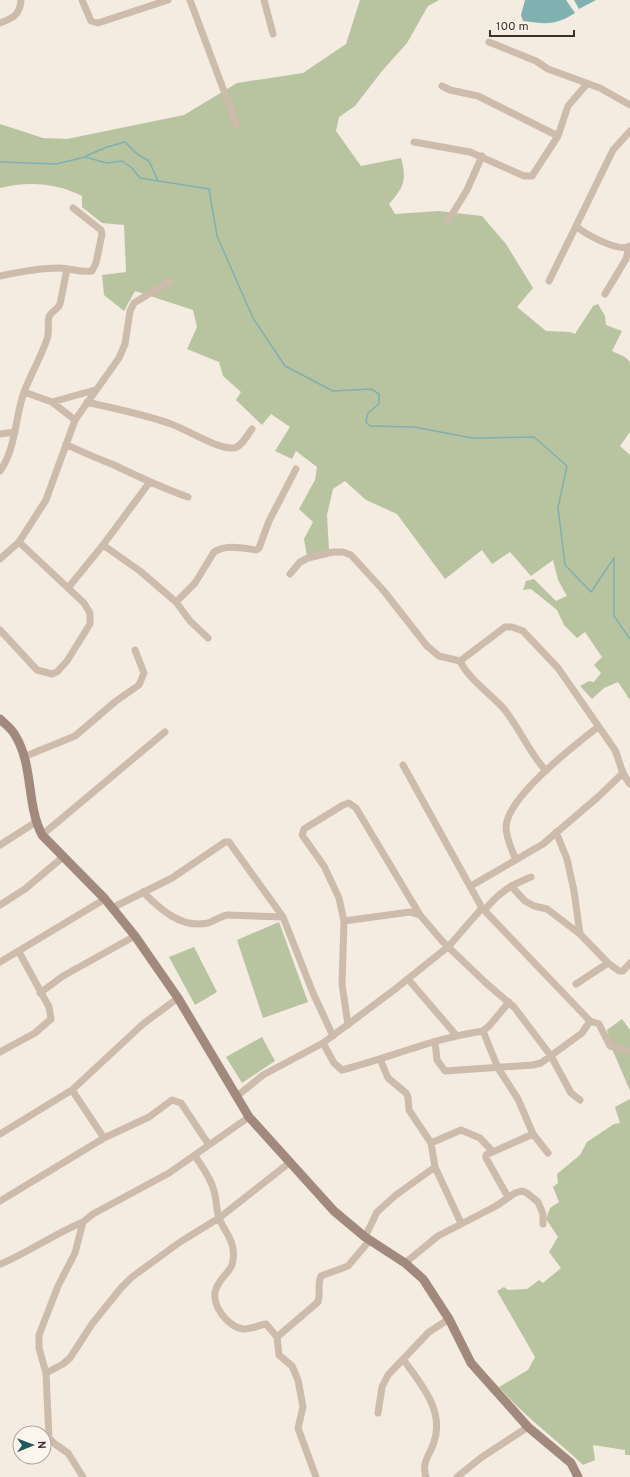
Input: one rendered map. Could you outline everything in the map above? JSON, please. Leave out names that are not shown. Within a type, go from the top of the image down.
[{"type":"street","points":[[0,23],[15,17],[20,8],[21,0]]},
{"type":"street","points":[[82,0],[91,20],[98,23],[168,0]]},
{"type":"street","points":[[190,0],[237,126]]},
{"type":"street","points":[[264,0],[273,34]]},
{"type":"street","points":[[489,42],[612,94],[630,105]]},
{"type":"street","points":[[414,142],[470,152],[482,156],[524,176],[532,176],[558,136],[568,106],[587,84]]},
{"type":"street","points":[[442,86],[450,90],[478,96],[558,136]]},
{"type":"street","points":[[549,281],[613,150],[630,131]]},
{"type":"street","points":[[448,221],[467,190],[482,156]]},
{"type":"street","points":[[0,276],[30,271],[67,269],[87,272],[92,271],[96,263],[102,234],[101,230],[97,225],[73,208]]},
{"type":"street","points":[[576,226],[587,234],[622,249],[629,246]]},
{"type":"street","points":[[605,294],[626,259],[629,246]]},
{"type":"street","points":[[0,470],[5,464],[15,432],[24,392],[48,337],[49,317],[60,304],[67,269]]},
{"type":"street","points":[[0,559],[19,542],[46,500],[75,420],[119,358],[125,344],[130,311],[134,303],[170,281]]},
{"type":"street","points":[[52,402],[95,390]]},
{"type":"street","points":[[24,392],[52,402],[75,420]]},
{"type":"street","points":[[87,402],[170,423],[194,433],[213,444],[233,448],[238,447],[252,429]]},
{"type":"street","points":[[0,434],[15,432]]},
{"type":"street","points":[[66,444],[83,454],[105,461],[149,483],[188,497]]},
{"type":"street","points":[[176,602],[195,584],[214,552],[220,548],[229,547],[256,550],[259,548],[269,521],[296,469]]},
{"type":"street","points":[[68,588],[103,545],[149,483]]},
{"type":"street","points":[[0,630],[37,670],[52,674],[57,672],[67,661],[90,624],[88,608],[19,542]]},
{"type":"street","points":[[103,545],[140,571],[176,602],[190,621],[208,638]]},
{"type":"street","points":[[290,574],[300,562],[308,558],[333,552],[343,552],[352,555],[383,590],[427,646],[439,656],[460,661],[467,673],[504,709],[514,723],[532,755],[546,771]]},
{"type":"street","points":[[460,661],[504,627],[512,627],[523,631],[558,668],[615,750],[620,762],[622,774],[630,784]]},
{"type":"street","points":[[26,756],[75,736],[116,700],[139,685],[144,673],[135,650]]},
{"type":"street","points":[[0,719],[14,733],[26,756],[36,822],[42,835],[105,899],[135,936],[178,998],[249,1117],[334,1211],[368,1238],[405,1263],[423,1279],[449,1320],[471,1363],[528,1427],[571,1463],[578,1477]]},
{"type":"street","points":[[516,860],[507,834],[506,826],[515,806],[521,797],[546,771],[598,727]]},
{"type":"street","points":[[42,835],[165,732]]},
{"type":"street","points":[[403,765],[484,909],[590,1021],[599,1024],[610,1046],[630,1051]]},
{"type":"street","points":[[471,886],[542,844],[598,797],[622,774]]},
{"type":"street","points":[[348,1025],[342,984],[344,921],[339,898],[324,866],[302,834],[304,829],[310,824],[349,803],[356,808],[420,915],[443,942],[519,1012],[551,1056],[571,1093],[580,1100]]},
{"type":"street","points":[[0,845],[36,822]]},
{"type":"street","points":[[556,832],[567,859],[574,891],[580,934]]},
{"type":"street","points":[[112,908],[172,878],[225,842],[229,842],[283,917],[313,993],[333,1036]]},
{"type":"street","points":[[0,905],[25,889],[63,857]]},
{"type":"street","points":[[237,1096],[263,1075],[323,1043],[348,1025],[449,946],[494,898],[511,886],[531,877]]},
{"type":"street","points":[[511,886],[525,901],[534,906],[547,909],[580,934],[608,963],[619,971],[623,971],[630,963]]},
{"type":"street","points":[[143,892],[161,910],[185,923],[207,923],[222,916],[228,915],[283,917]]},
{"type":"street","points":[[0,962],[19,952],[105,899]]},
{"type":"street","points":[[344,921],[410,912],[420,915]]},
{"type":"street","points":[[40,993],[63,976],[135,936]]},
{"type":"street","points":[[0,1052],[35,1033],[51,1019],[49,1007],[19,952]]},
{"type":"street","points":[[576,984],[608,963]]},
{"type":"street","points":[[408,979],[456,1035]]},
{"type":"street","points":[[0,1134],[72,1090],[143,1024],[178,998]]},
{"type":"street","points":[[323,1043],[334,1063],[342,1070],[380,1059],[412,1047],[435,1042],[456,1035],[483,1031],[497,1019],[509,1002]]},
{"type":"street","points":[[435,1042],[437,1060],[440,1067],[445,1071],[533,1065],[551,1056],[582,1033],[590,1021]]},
{"type":"street","points":[[483,1031],[498,1068],[518,1099],[533,1134],[548,1153]]},
{"type":"street","points":[[380,1059],[388,1078],[406,1093],[408,1097],[409,1110],[431,1143],[435,1167],[461,1223]]},
{"type":"street","points":[[72,1090],[104,1138]]},
{"type":"street","points":[[0,1201],[104,1138],[148,1117],[165,1103],[176,1099],[181,1103],[209,1144]]},
{"type":"street","points":[[1,1264],[19,1256],[63,1230],[83,1222],[93,1214],[169,1173],[249,1117]]},
{"type":"street","points":[[431,1143],[461,1130],[480,1138],[493,1152]]},
{"type":"street","points":[[508,1197],[486,1158],[486,1155],[533,1134]]},
{"type":"street","points":[[195,1156],[212,1183],[219,1218],[230,1240],[234,1262],[215,1293],[216,1302],[221,1314],[229,1322],[241,1328],[252,1328],[266,1324],[277,1337],[279,1355],[292,1366],[298,1380],[303,1407],[298,1428],[316,1477]]},
{"type":"street","points":[[46,1373],[63,1364],[70,1358],[92,1324],[121,1288],[132,1277],[180,1242],[219,1218],[289,1163]]},
{"type":"street","points":[[277,1337],[318,1302],[321,1295],[320,1279],[322,1276],[348,1266],[368,1238],[377,1212],[396,1195],[435,1167]]},
{"type":"street","points":[[405,1263],[438,1236],[496,1206],[514,1192],[522,1191],[527,1193],[538,1202],[542,1207],[543,1224]]},
{"type":"street","points":[[83,1222],[75,1253],[58,1286],[39,1335],[39,1348],[46,1373],[49,1438],[54,1444],[68,1453],[83,1477]]},
{"type":"street","points":[[378,1413],[382,1387],[388,1375],[429,1332],[449,1320]]},
{"type":"street","points":[[403,1359],[425,1391],[436,1413],[435,1442],[424,1467],[426,1477]]},
{"type":"street","points":[[457,1477],[482,1457],[528,1427]]},
{"type":"green space","points":[[360,0],[439,0],[428,6],[407,43],[382,71],[355,106],[339,117],[336,131],[361,166],[401,158],[404,172],[403,183],[398,193],[389,204],[395,214],[439,211],[482,216],[506,244],[533,288],[517,307],[546,331],[570,332],[575,334],[593,306],[598,304],[605,316],[606,325],[622,331],[612,351],[625,357],[630,362],[630,432],[620,446],[630,455],[630,700],[618,682],[604,688],[592,699],[580,686],[589,681],[594,682],[601,673],[594,665],[602,657],[585,632],[577,638],[564,625],[557,610],[531,589],[523,590],[526,581],[534,579],[556,601],[567,596],[558,580],[553,560],[531,576],[510,552],[492,564],[482,550],[445,579],[397,514],[366,500],[345,481],[333,489],[327,515],[329,550],[307,556],[304,539],[313,522],[299,509],[315,480],[317,467],[296,451],[292,459],[275,451],[290,427],[271,414],[262,425],[236,400],[241,392],[223,376],[219,362],[187,349],[197,327],[193,310],[135,291],[124,311],[104,295],[102,275],[126,272],[124,225],[102,223],[82,207],[82,196],[62,188],[42,184],[21,184],[0,188],[0,124],[43,138],[67,139],[184,115],[237,83],[303,73],[346,44]]},
{"type":"green space","points":[[279,922],[308,1002],[263,1018],[237,940]]},
{"type":"green space","points":[[194,947],[217,992],[195,1005],[169,957]]},
{"type":"green space","points":[[622,1019],[630,1030],[630,1091],[613,1051],[607,1030]]},
{"type":"green space","points":[[262,1037],[275,1061],[242,1083],[226,1057]]},
{"type":"green space","points":[[630,1099],[630,1455],[625,1455],[625,1450],[593,1445],[595,1460],[583,1465],[519,1408],[499,1387],[528,1370],[535,1357],[497,1291],[504,1287],[508,1290],[527,1289],[539,1280],[543,1283],[561,1268],[549,1252],[558,1237],[546,1219],[550,1208],[559,1202],[553,1187],[558,1183],[557,1174],[580,1155],[587,1142],[614,1124],[620,1123],[615,1107]]},
{"type":"water","points":[[525,0],[566,0],[575,13],[561,20],[550,23],[523,21],[521,15]]},
{"type":"water","points":[[574,0],[596,0],[579,9]]},
{"type":"waterway","points":[[86,156],[107,147],[125,142],[137,154],[149,161],[158,181]]},
{"type":"waterway","points":[[0,162],[56,164],[85,157],[107,163],[122,161],[132,168],[140,178],[209,189],[217,236],[253,318],[285,366],[333,391],[371,389],[379,394],[379,404],[368,413],[366,422],[370,426],[414,427],[472,438],[534,437],[567,466],[558,507],[565,565],[591,592],[614,558],[614,616],[630,639]]}]
